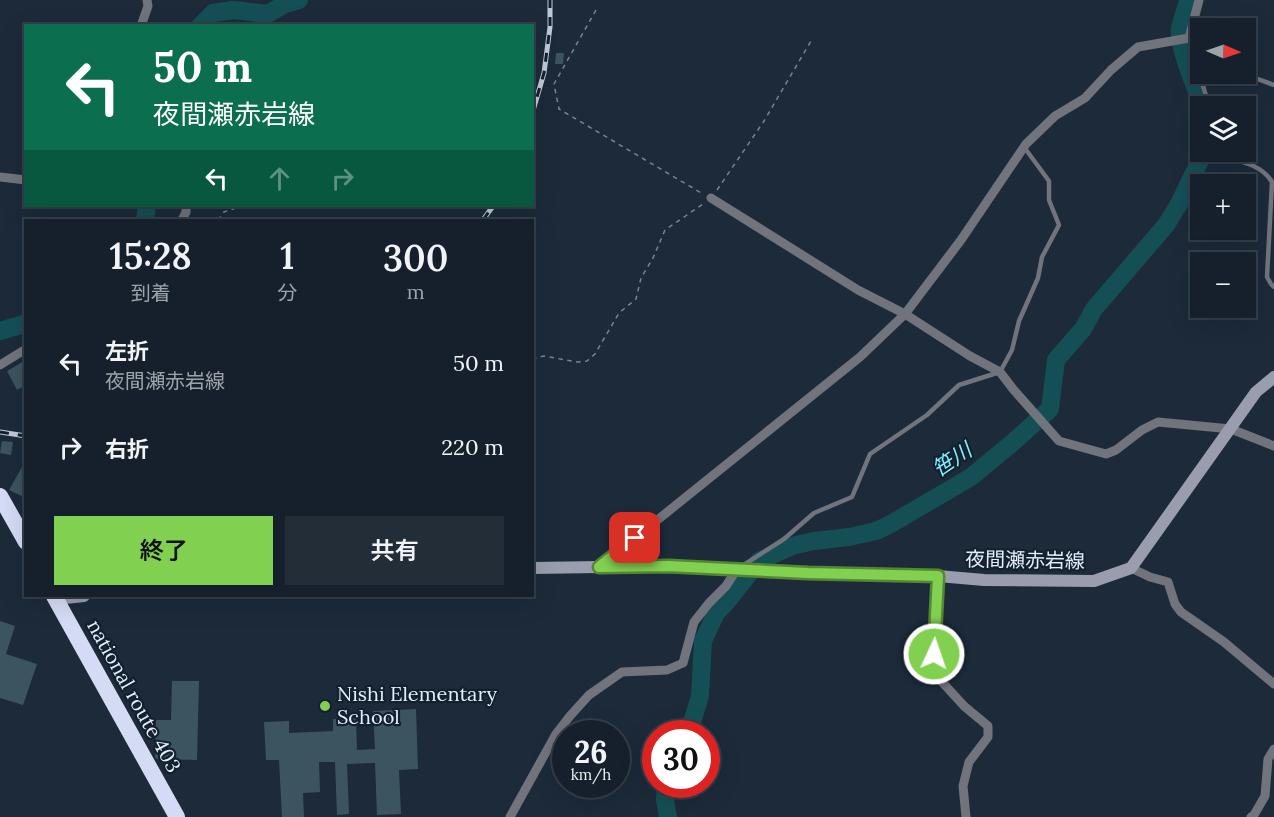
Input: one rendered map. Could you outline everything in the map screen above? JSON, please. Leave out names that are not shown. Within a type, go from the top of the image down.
[{"type":"highway","points":[[1,501],[24,539]]},
{"type":"highway","name":"national route 403","points":[[55,597],[177,817]]},
{"type":"main road","points":[[1131,568],[1256,392],[1274,377]]},
{"type":"main road","name":"夜間瀬赤岩線","points":[[534,568],[668,566],[938,576],[984,580],[1094,581],[1131,568]]},
{"type":"street","points":[[142,24],[148,6],[147,0]]},
{"type":"street","points":[[599,567],[860,357],[905,314],[961,240],[1024,147],[1055,116],[1085,98],[1111,70],[1138,47],[1184,39],[1199,0]]},
{"type":"street","points":[[0,177],[24,180]]},
{"type":"street","points":[[711,198],[858,290],[905,314],[970,356],[1000,372],[1059,441],[1106,454],[1116,450],[1142,430],[1158,422],[1231,429],[1274,446]]},
{"type":"street","points":[[0,365],[24,350]]},
{"type":"street","points":[[1131,568],[1168,582],[1175,604],[1181,612],[1224,642],[1274,684]]},
{"type":"street","points":[[510,817],[556,734],[589,695],[622,672],[668,670],[683,663],[693,622],[741,569]]},
{"type":"street","points":[[938,576],[934,654],[937,670],[943,682],[964,706],[988,726],[988,737],[969,762],[963,786],[966,817]]},
{"type":"street","points":[[1251,817],[1265,796],[1268,759],[1274,749]]},
{"type":"lane","points":[[1184,39],[1190,50]]},
{"type":"lane","points":[[1256,78],[1274,85]]},
{"type":"lane","points":[[741,569],[784,539],[814,513],[852,497],[870,454],[927,416],[959,386],[1000,372],[1012,350],[1019,321],[1038,278],[1042,256],[1059,225],[1049,200],[1049,181],[1024,147]]},
{"type":"lane","points":[[1242,162],[1267,174],[1272,182],[1267,277],[1274,287]]},
{"type":"path","points":[[596,10],[554,84],[559,109],[711,198]]},
{"type":"path","points":[[534,359],[543,356],[577,362],[587,361],[595,354],[619,313],[636,299],[641,278],[665,230],[711,198],[764,121],[811,41]]},
{"type":"path","points":[[219,219],[224,213],[239,207]]},
{"type":"building","points":[[556,53],[564,53],[563,64],[555,64]]},
{"type":"building","points":[[24,361],[24,386],[17,390],[7,371]]},
{"type":"building","points":[[2,441],[13,442],[11,455],[0,453]]},
{"type":"building","points":[[24,464],[24,497],[9,490]]},
{"type":"building","points":[[0,621],[15,626],[6,654],[37,664],[23,705],[0,698]]},
{"type":"building","points":[[172,681],[199,681],[197,760],[157,759],[155,757],[156,720],[171,720]]},
{"type":"building","points":[[416,709],[418,769],[399,770],[401,814],[377,815],[375,763],[347,764],[349,814],[337,815],[335,762],[319,762],[320,792],[303,793],[304,817],[282,817],[279,760],[266,760],[264,722],[289,721],[289,733],[333,731],[333,719],[356,718],[357,750],[375,749],[373,711]]},
{"type":"waterway","points":[[202,24],[213,13],[233,10],[268,14],[285,4],[299,0]]},
{"type":"waterway","name":"笹川","points":[[1188,0],[1180,28],[1181,45],[1199,96]]},
{"type":"waterway","name":"笹川","points":[[692,720],[700,696],[703,641],[716,613],[759,561],[792,546],[849,537],[876,531],[889,525],[971,477],[1050,409],[1056,360],[1083,329],[1094,309],[1166,225],[1199,162]]},
{"type":"waterway","points":[[145,219],[147,207]]},
{"type":"waterway","points":[[0,331],[24,324]]},
{"type":"waterway","name":"笹川","points":[[665,798],[668,817]]},
{"type":"railway","points":[[534,107],[544,73],[550,27],[550,0]]},
{"type":"railway","points":[[484,219],[492,207]]},
{"type":"railway","points":[[0,432],[24,436]]},
{"type":"place","name":"Nishi Elementary School","points":[[325,706]]},
{"type":"route","points":[[635,538],[599,567],[668,566],[808,573],[938,576],[934,654]]}]
